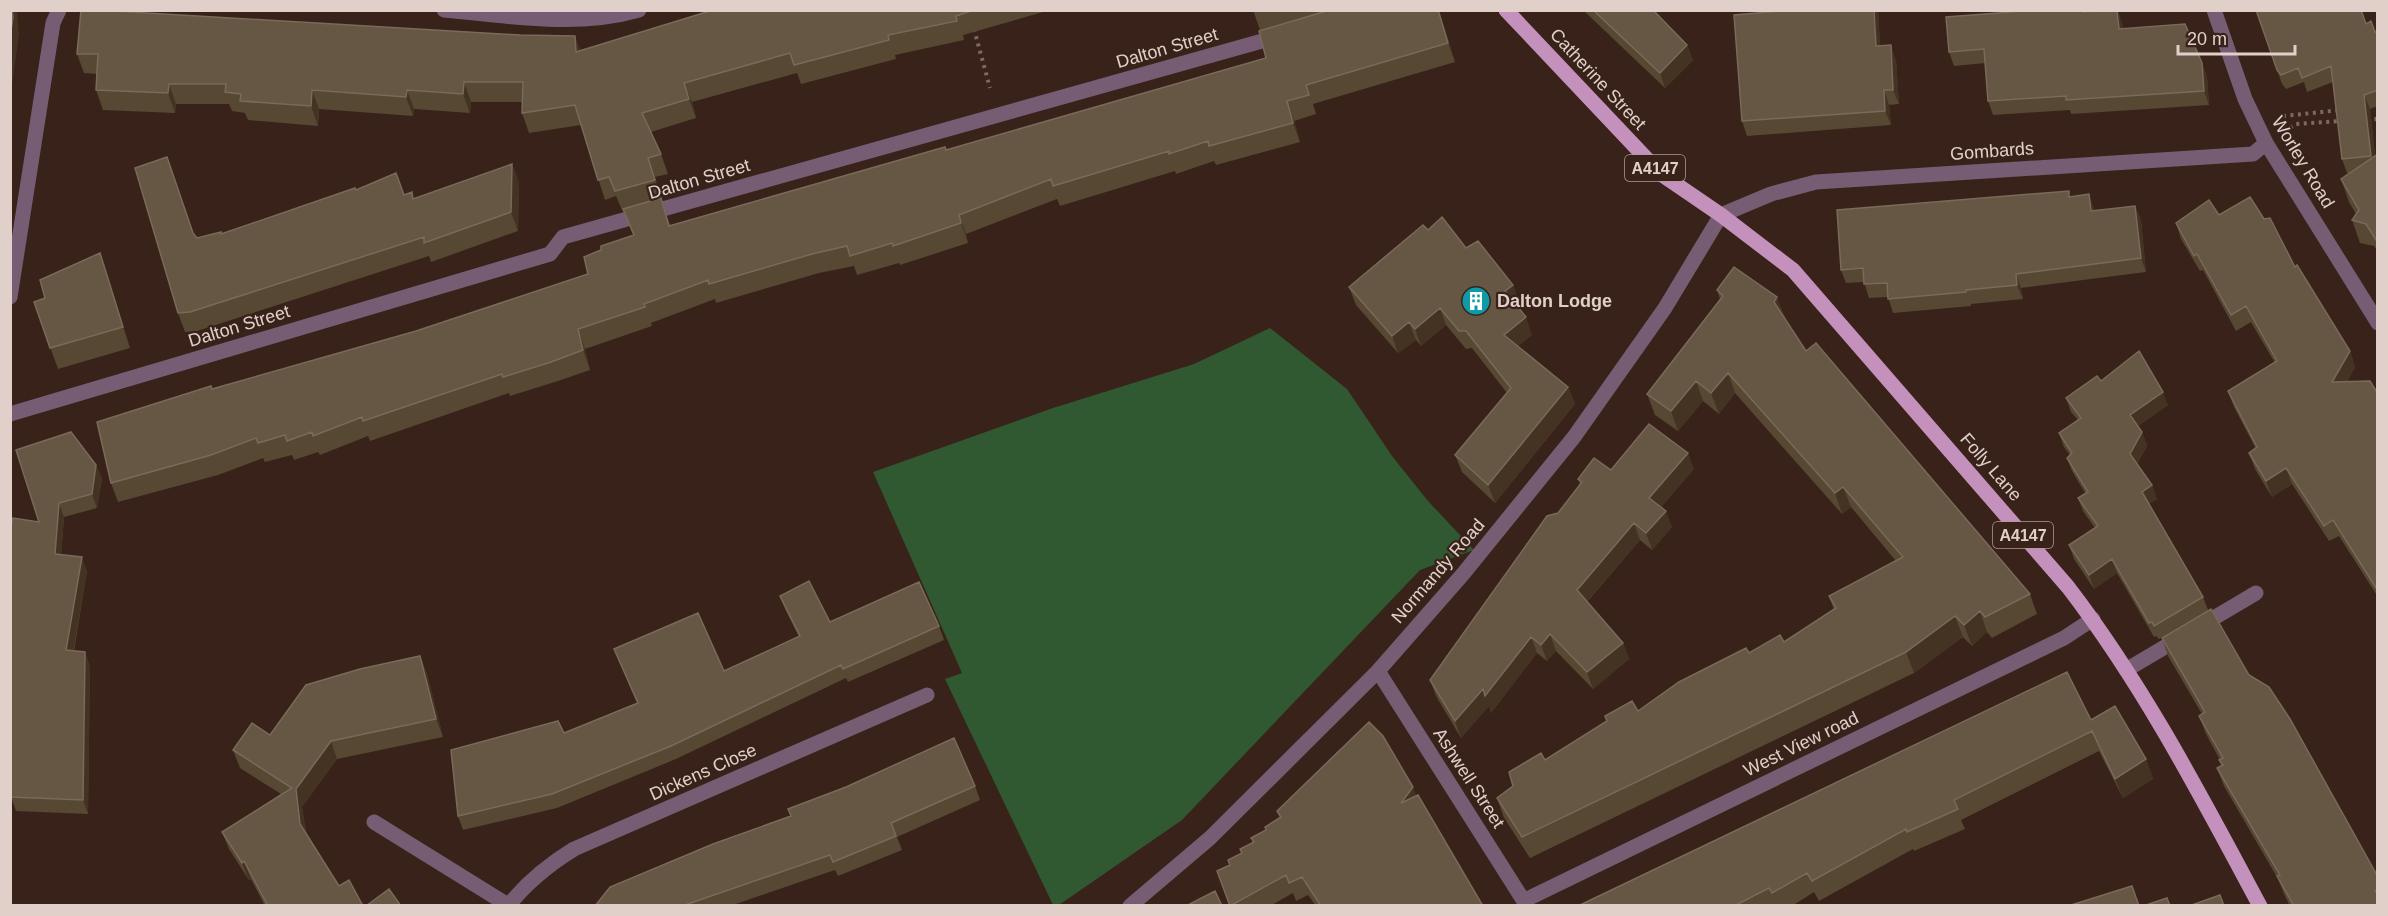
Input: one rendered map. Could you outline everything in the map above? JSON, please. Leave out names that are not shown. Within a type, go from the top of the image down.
[{"type":"main road","name":"Catherine Street","points":[[1506,10],[1661,174],[1721,215]]},
{"type":"main road","name":"Folly Lane","points":[[1721,215],[1793,270],[2094,619],[2158,717],[2260,906]]},
{"type":"street","points":[[10,297],[53,23],[59,10]]},
{"type":"street","points":[[444,10],[522,18],[591,19],[612,18],[639,10]]},
{"type":"street","name":"Worley Road","points":[[2214,10],[2245,99],[2266,143],[2378,323]]},
{"type":"street","name":"Dalton Street","points":[[10,414],[550,254],[563,237],[1298,31]]},
{"type":"street","name":"Gombards","points":[[1721,215],[1771,194],[1816,182],[2253,154],[2266,143]]},
{"type":"street","name":"Normandy Road","points":[[1130,906],[1210,838],[1378,670],[1463,574],[1574,437],[1665,308],[1721,215]]},
{"type":"street","points":[[2126,670],[2256,593]]},
{"type":"street","name":"West View road","points":[[1526,903],[2064,638],[2094,619]]},
{"type":"street","name":"Ashwell Street","points":[[1378,670],[1526,903]]},
{"type":"street","name":"Dickens Close","points":[[374,822],[508,905],[527,883],[549,864],[574,849],[927,695]]},
{"type":"path","points":[[972,21],[997,116]]},
{"type":"path","points":[[2289,128],[2283,116],[2342,110]]},
{"type":"path","points":[[2366,120],[2378,120]]},
{"type":"path","points":[[2266,143],[2296,124],[2343,121]]},
{"type":"green space","points":[[1270,328],[1347,389],[1392,456],[1428,501],[1474,550],[1420,570],[1182,820],[1059,905],[1053,905],[945,679],[962,673],[873,472],[1053,408],[1194,364]]},
{"type":"building","points":[[10,10],[12,10],[13,17],[10,38]]},
{"type":"building","points":[[81,10],[520,35],[575,36],[576,52],[713,10],[974,10],[956,16],[957,21],[888,35],[889,40],[794,65],[790,53],[684,83],[689,99],[642,113],[661,154],[648,158],[655,180],[615,191],[609,177],[598,180],[575,105],[522,113],[523,82],[464,82],[463,94],[407,90],[406,97],[312,90],[311,106],[240,101],[241,94],[225,92],[226,84],[169,84],[168,93],[96,90],[98,54],[77,54]]},
{"type":"building","points":[[1330,10],[1438,10],[1448,43],[1306,85],[1309,95],[1287,101],[1293,123],[1209,146],[1208,141],[1169,154],[1169,151],[1053,186],[1051,179],[959,215],[961,223],[893,246],[892,243],[850,256],[847,246],[709,284],[708,280],[644,304],[645,307],[578,329],[583,350],[551,362],[503,377],[502,374],[363,421],[362,417],[313,436],[312,432],[287,441],[285,435],[258,443],[256,438],[211,455],[111,483],[97,422],[211,386],[212,389],[416,331],[588,274],[584,257],[601,250],[601,246],[634,235],[623,209],[661,198],[669,226],[945,147],[946,150],[1266,58],[1259,31]]},
{"type":"building","points":[[1593,10],[1653,10],[1687,45],[1660,73]]},
{"type":"building","points":[[1793,10],[1874,10],[1876,46],[1891,45],[1893,90],[1884,90],[1885,111],[1742,121],[1734,15]]},
{"type":"building","points":[[2036,10],[2083,10],[2083,12],[2117,10],[2119,29],[2185,24],[2202,63],[2204,91],[2066,100],[2066,96],[1988,101],[1984,49],[1949,52],[1946,17]]},
{"type":"building","points":[[2256,10],[2361,10],[2366,24],[2371,21],[2375,32],[2378,31],[2378,90],[2364,95],[2371,156],[2342,159],[2331,66],[2302,78],[2298,68],[2281,75],[2277,70]]},
{"type":"building","points":[[2378,154],[2378,243],[2366,224],[2352,220],[2359,210],[2341,179]]},
{"type":"building","points":[[167,157],[193,233],[197,238],[221,232],[221,234],[355,188],[356,190],[396,173],[404,195],[412,192],[413,199],[512,164],[511,212],[424,243],[424,237],[190,312],[178,313],[135,168]]},
{"type":"building","points":[[2069,191],[2069,197],[2089,194],[2091,211],[2135,206],[2141,258],[2016,274],[2017,285],[1888,299],[1887,283],[1864,284],[1863,268],[1841,270],[1837,210]]},
{"type":"building","points":[[2250,197],[2264,219],[2270,218],[2295,267],[2297,265],[2350,351],[2332,382],[2370,381],[2378,394],[2378,591],[2333,520],[2324,526],[2286,468],[2266,481],[2249,453],[2257,447],[2228,391],[2277,361],[2246,306],[2231,315],[2197,254],[2194,256],[2176,223],[2209,200],[2219,215]]},
{"type":"building","points":[[1442,217],[1466,248],[1478,241],[1513,285],[1505,291],[1526,317],[1504,335],[1568,387],[1488,485],[1455,455],[1511,388],[1466,331],[1459,331],[1440,308],[1415,329],[1409,322],[1392,336],[1349,287],[1423,225],[1428,230]]},
{"type":"building","points":[[100,253],[123,327],[50,348],[34,302],[45,298],[40,280]]},
{"type":"building","points":[[1734,267],[1777,297],[1774,302],[1806,351],[1816,343],[2030,594],[1985,617],[1980,611],[1964,625],[1955,616],[1906,652],[1522,837],[1497,798],[1513,786],[1509,772],[1541,753],[1545,760],[1607,721],[1605,716],[1632,701],[1638,711],[1679,682],[1746,648],[1749,653],[1780,635],[1784,642],[1836,608],[1829,596],[1903,557],[1843,487],[1835,493],[1728,373],[1711,393],[1696,381],[1671,411],[1647,394],[1723,296],[1717,290]]},
{"type":"building","points":[[2139,351],[2163,392],[2130,415],[2142,432],[2130,454],[2152,485],[2142,492],[2203,597],[2154,626],[2152,622],[2149,623],[2112,559],[2089,575],[2069,545],[2098,526],[2078,498],[2088,492],[2067,458],[2072,453],[2059,433],[2081,418],[2066,398],[2097,376],[2101,381]]},
{"type":"building","points":[[1649,424],[1688,453],[1649,498],[1666,511],[1646,533],[1634,523],[1577,590],[1623,643],[1587,672],[1550,634],[1541,645],[1531,637],[1485,696],[1483,689],[1455,721],[1430,680],[1547,516],[1558,513],[1582,482],[1578,479],[1594,458],[1611,470]]},
{"type":"building","points":[[71,432],[96,465],[92,494],[59,503],[55,554],[82,557],[66,650],[85,652],[83,800],[11,797],[10,531],[13,518],[39,522],[16,450]]},
{"type":"building","points":[[809,581],[830,622],[919,582],[939,626],[843,669],[841,665],[671,746],[552,794],[458,816],[451,750],[558,721],[564,733],[638,703],[614,649],[698,613],[724,671],[800,636],[780,596]]},
{"type":"building","points":[[2211,609],[2249,675],[2269,687],[2290,719],[2378,877],[2378,889],[2375,891],[2378,895],[2378,906],[2294,906],[2277,876],[2280,875],[2217,768],[2223,765],[2219,760],[2223,758],[2199,716],[2205,712],[2162,638]]},
{"type":"building","points":[[420,656],[436,719],[331,741],[296,789],[300,824],[339,886],[349,880],[363,906],[268,906],[244,861],[242,863],[222,832],[292,788],[233,750],[252,723],[270,735],[306,685],[360,669]]},
{"type":"building","points":[[2067,672],[2091,720],[2115,706],[2146,759],[2115,779],[2092,731],[1954,800],[1958,809],[1907,832],[1906,829],[1812,881],[1807,873],[1772,893],[1769,888],[1734,906],[1578,906]]},
{"type":"building","points":[[1369,722],[1383,736],[1413,787],[1401,803],[1418,795],[1483,906],[1321,906],[1302,877],[1289,883],[1286,875],[1230,906],[1217,871],[1230,865],[1228,860],[1242,853],[1240,849],[1254,842],[1251,838],[1266,830],[1265,827],[1281,817],[1277,811]]},
{"type":"building","points":[[954,738],[975,786],[891,823],[896,836],[833,862],[830,855],[682,906],[595,906],[610,887],[713,844],[791,816],[788,809],[846,787]]},
{"type":"building","points":[[2132,886],[2139,906],[2068,906]]},
{"type":"building","points":[[389,889],[401,906],[366,906]]},
{"type":"building","points":[[1215,891],[1222,906],[1186,906]]},
{"type":"building","points":[[2220,895],[2224,906],[2189,906]]},
{"type":"building","points":[[2167,898],[2170,906],[2143,906]]},
{"type":"place","name":"Dalton Lodge","points":[[1476,301]]}]
